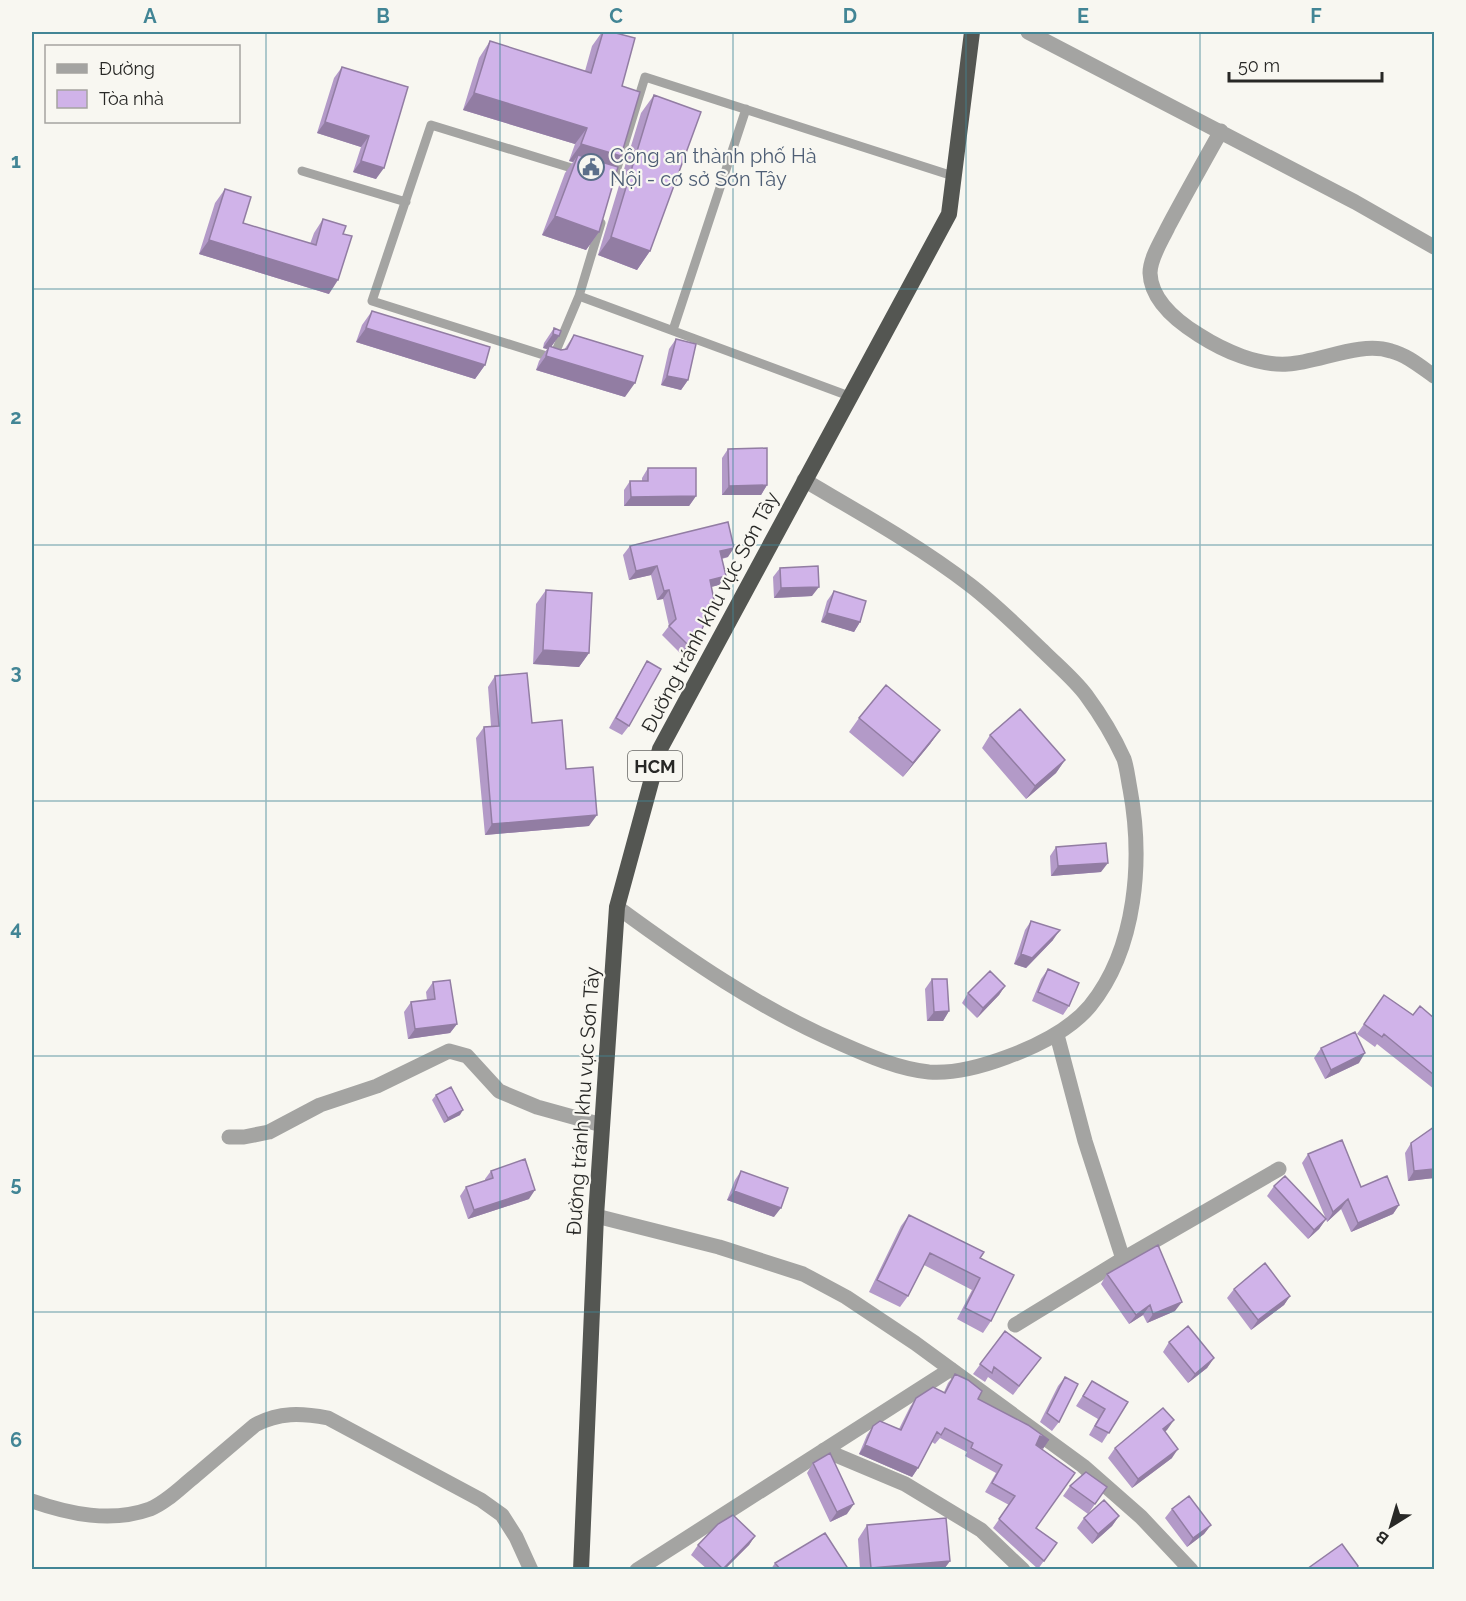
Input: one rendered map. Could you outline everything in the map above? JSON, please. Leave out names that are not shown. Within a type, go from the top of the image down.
[{"type":"highway","name":"Đường tránh khu vực Sơn Tây","points":[[581,1569],[596,1216],[617,907],[660,749],[949,214],[972,32]]},
{"type":"street","points":[[1028,32],[1221,131],[1434,247]]},
{"type":"street","points":[[1221,131],[1156,252],[1150,273],[1156,293],[1164,306],[1180,323],[1203,338],[1224,349],[1267,363],[1288,364],[1349,351],[1390,350],[1434,376]]},
{"type":"street","points":[[617,907],[686,958],[789,1020],[890,1063],[930,1072],[978,1068],[1021,1052],[1057,1035],[1089,1007],[1113,968],[1131,914],[1137,855],[1134,808],[1125,761],[1084,693],[1030,638],[972,586],[914,545],[804,480]]},
{"type":"street","points":[[1057,1035],[1085,1141],[1123,1258]]},
{"type":"street","points":[[229,1137],[244,1137],[269,1132],[320,1105],[377,1086],[449,1051],[467,1056],[500,1091],[537,1107],[602,1125]]},
{"type":"street","points":[[1014,1325],[1123,1258],[1279,1169]]},
{"type":"street","points":[[596,1216],[719,1247],[803,1274],[846,1297],[1083,1466],[1141,1517],[1191,1569]]},
{"type":"street","points":[[637,1569],[951,1370]]},
{"type":"street","points":[[32,1501],[60,1511],[98,1516],[131,1514],[152,1508],[170,1497],[255,1425],[271,1416],[309,1414],[328,1418],[481,1500],[502,1515],[516,1537],[531,1569]]},
{"type":"street","points":[[824,1450],[905,1484],[981,1530],[1023,1569]]},
{"type":"lane","points":[[610,193],[645,77],[953,176]]},
{"type":"lane","points":[[673,330],[746,109]]},
{"type":"lane","points":[[590,174],[431,124],[372,302],[554,358],[579,296],[603,216]]},
{"type":"lane","points":[[302,171],[405,202]]},
{"type":"lane","points":[[602,178],[613,182]]},
{"type":"lane","points":[[579,296],[849,396]]},
{"type":"building","points":[[603,32],[635,38],[622,86],[640,92],[621,156],[581,144],[587,128],[474,93],[490,41],[591,73]]},
{"type":"building","points":[[342,67],[408,87],[384,168],[361,161],[369,136],[325,122]]},
{"type":"building","points":[[654,95],[701,112],[650,251],[611,237]]},
{"type":"building","points":[[578,155],[618,167],[599,232],[555,216]]},
{"type":"building","points":[[225,189],[251,197],[243,223],[316,245],[323,219],[346,226],[343,234],[352,236],[338,280],[209,240]]},
{"type":"building","points":[[372,311],[490,347],[485,365],[366,328]]},
{"type":"building","points":[[554,328],[561,331],[559,336],[553,334]]},
{"type":"building","points":[[574,335],[643,356],[635,383],[546,356],[549,346],[561,350],[567,349]]},
{"type":"building","points":[[676,339],[696,344],[688,380],[667,376]]},
{"type":"building","points":[[767,448],[767,485],[729,486],[728,449]]},
{"type":"building","points":[[648,468],[696,468],[696,496],[631,497],[630,481],[648,481]]},
{"type":"building","points":[[728,522],[734,548],[720,551],[726,576],[710,580],[714,600],[702,629],[688,645],[669,626],[676,619],[669,590],[664,591],[657,566],[636,571],[630,546]]},
{"type":"building","points":[[818,566],[819,587],[781,588],[780,568]]},
{"type":"building","points":[[546,590],[592,593],[589,653],[543,650]]},
{"type":"building","points":[[834,591],[866,601],[860,622],[827,613]]},
{"type":"building","points":[[647,661],[661,669],[629,726],[616,718]]},
{"type":"building","points":[[527,673],[532,723],[562,720],[566,769],[593,767],[597,815],[492,824],[484,727],[499,726],[495,676]]},
{"type":"building","points":[[886,685],[940,730],[913,763],[859,718]]},
{"type":"building","points":[[1020,709],[1065,760],[1035,786],[990,735]]},
{"type":"building","points":[[1106,843],[1108,863],[1058,866],[1056,847]]},
{"type":"building","points":[[1031,921],[1060,930],[1032,958],[1021,954]]},
{"type":"building","points":[[1048,969],[1079,983],[1069,1006],[1038,992]]},
{"type":"building","points":[[990,971],[1005,986],[983,1008],[968,993]]},
{"type":"building","points":[[932,979],[947,979],[949,1011],[934,1012]]},
{"type":"building","points":[[450,980],[457,1024],[415,1029],[411,1002],[435,999],[433,982]]},
{"type":"building","points":[[1384,995],[1413,1015],[1420,1006],[1434,1018],[1434,1075],[1384,1034],[1382,1037],[1364,1024]]},
{"type":"building","points":[[1355,1032],[1365,1053],[1331,1070],[1321,1048]]},
{"type":"building","points":[[451,1087],[463,1110],[448,1118],[436,1095]]},
{"type":"building","points":[[1434,1127],[1434,1169],[1414,1171],[1411,1143]]},
{"type":"building","points":[[1342,1140],[1361,1187],[1387,1176],[1399,1205],[1358,1223],[1348,1199],[1333,1212],[1308,1154]]},
{"type":"building","points":[[525,1159],[535,1190],[474,1210],[466,1187],[493,1178],[491,1171]]},
{"type":"building","points":[[741,1171],[788,1188],[781,1208],[734,1191]]},
{"type":"building","points":[[1285,1176],[1326,1219],[1314,1230],[1274,1186]]},
{"type":"building","points":[[909,1215],[984,1252],[980,1258],[1014,1275],[991,1321],[965,1308],[980,1278],[930,1253],[908,1296],[877,1280]]},
{"type":"building","points":[[1158,1245],[1182,1302],[1153,1314],[1150,1305],[1136,1315],[1107,1274]]},
{"type":"building","points":[[1265,1263],[1290,1296],[1258,1320],[1234,1289]]},
{"type":"building","points":[[1188,1326],[1214,1358],[1195,1374],[1169,1342]]},
{"type":"building","points":[[1005,1331],[1041,1358],[1019,1386],[994,1367],[992,1373],[980,1364]]},
{"type":"building","points":[[955,1374],[968,1380],[982,1391],[978,1399],[1028,1425],[1049,1440],[1040,1436],[1036,1445],[1075,1473],[1036,1528],[1057,1543],[1044,1561],[999,1519],[1015,1496],[992,1483],[1002,1465],[971,1448],[973,1443],[945,1428],[941,1435],[937,1432],[918,1468],[865,1445],[873,1426],[880,1421],[901,1430],[916,1398],[933,1387],[945,1393]]},
{"type":"building","points":[[1065,1377],[1078,1384],[1059,1422],[1047,1413]]},
{"type":"building","points":[[1092,1381],[1128,1402],[1109,1433],[1095,1426],[1105,1409],[1083,1396]]},
{"type":"building","points":[[1163,1408],[1174,1420],[1163,1429],[1178,1449],[1138,1479],[1115,1448]]},
{"type":"building","points":[[830,1453],[854,1504],[837,1512],[813,1463]]},
{"type":"building","points":[[1086,1472],[1107,1487],[1095,1504],[1070,1486]]},
{"type":"building","points":[[1189,1496],[1211,1525],[1193,1538],[1172,1509]]},
{"type":"building","points":[[1104,1500],[1119,1516],[1098,1534],[1084,1518]]},
{"type":"building","points":[[733,1515],[755,1536],[723,1569],[698,1545],[718,1524]]},
{"type":"building","points":[[946,1518],[950,1561],[871,1568],[867,1525]]},
{"type":"building","points":[[825,1533],[847,1567],[844,1569],[780,1569],[775,1563]]},
{"type":"building","points":[[1342,1544],[1358,1566],[1357,1569],[1307,1569]]},
{"type":"place","name":"Công an thành phố Hà Nội - cơ sở Sơn Tây","points":[[591,167]]}]
